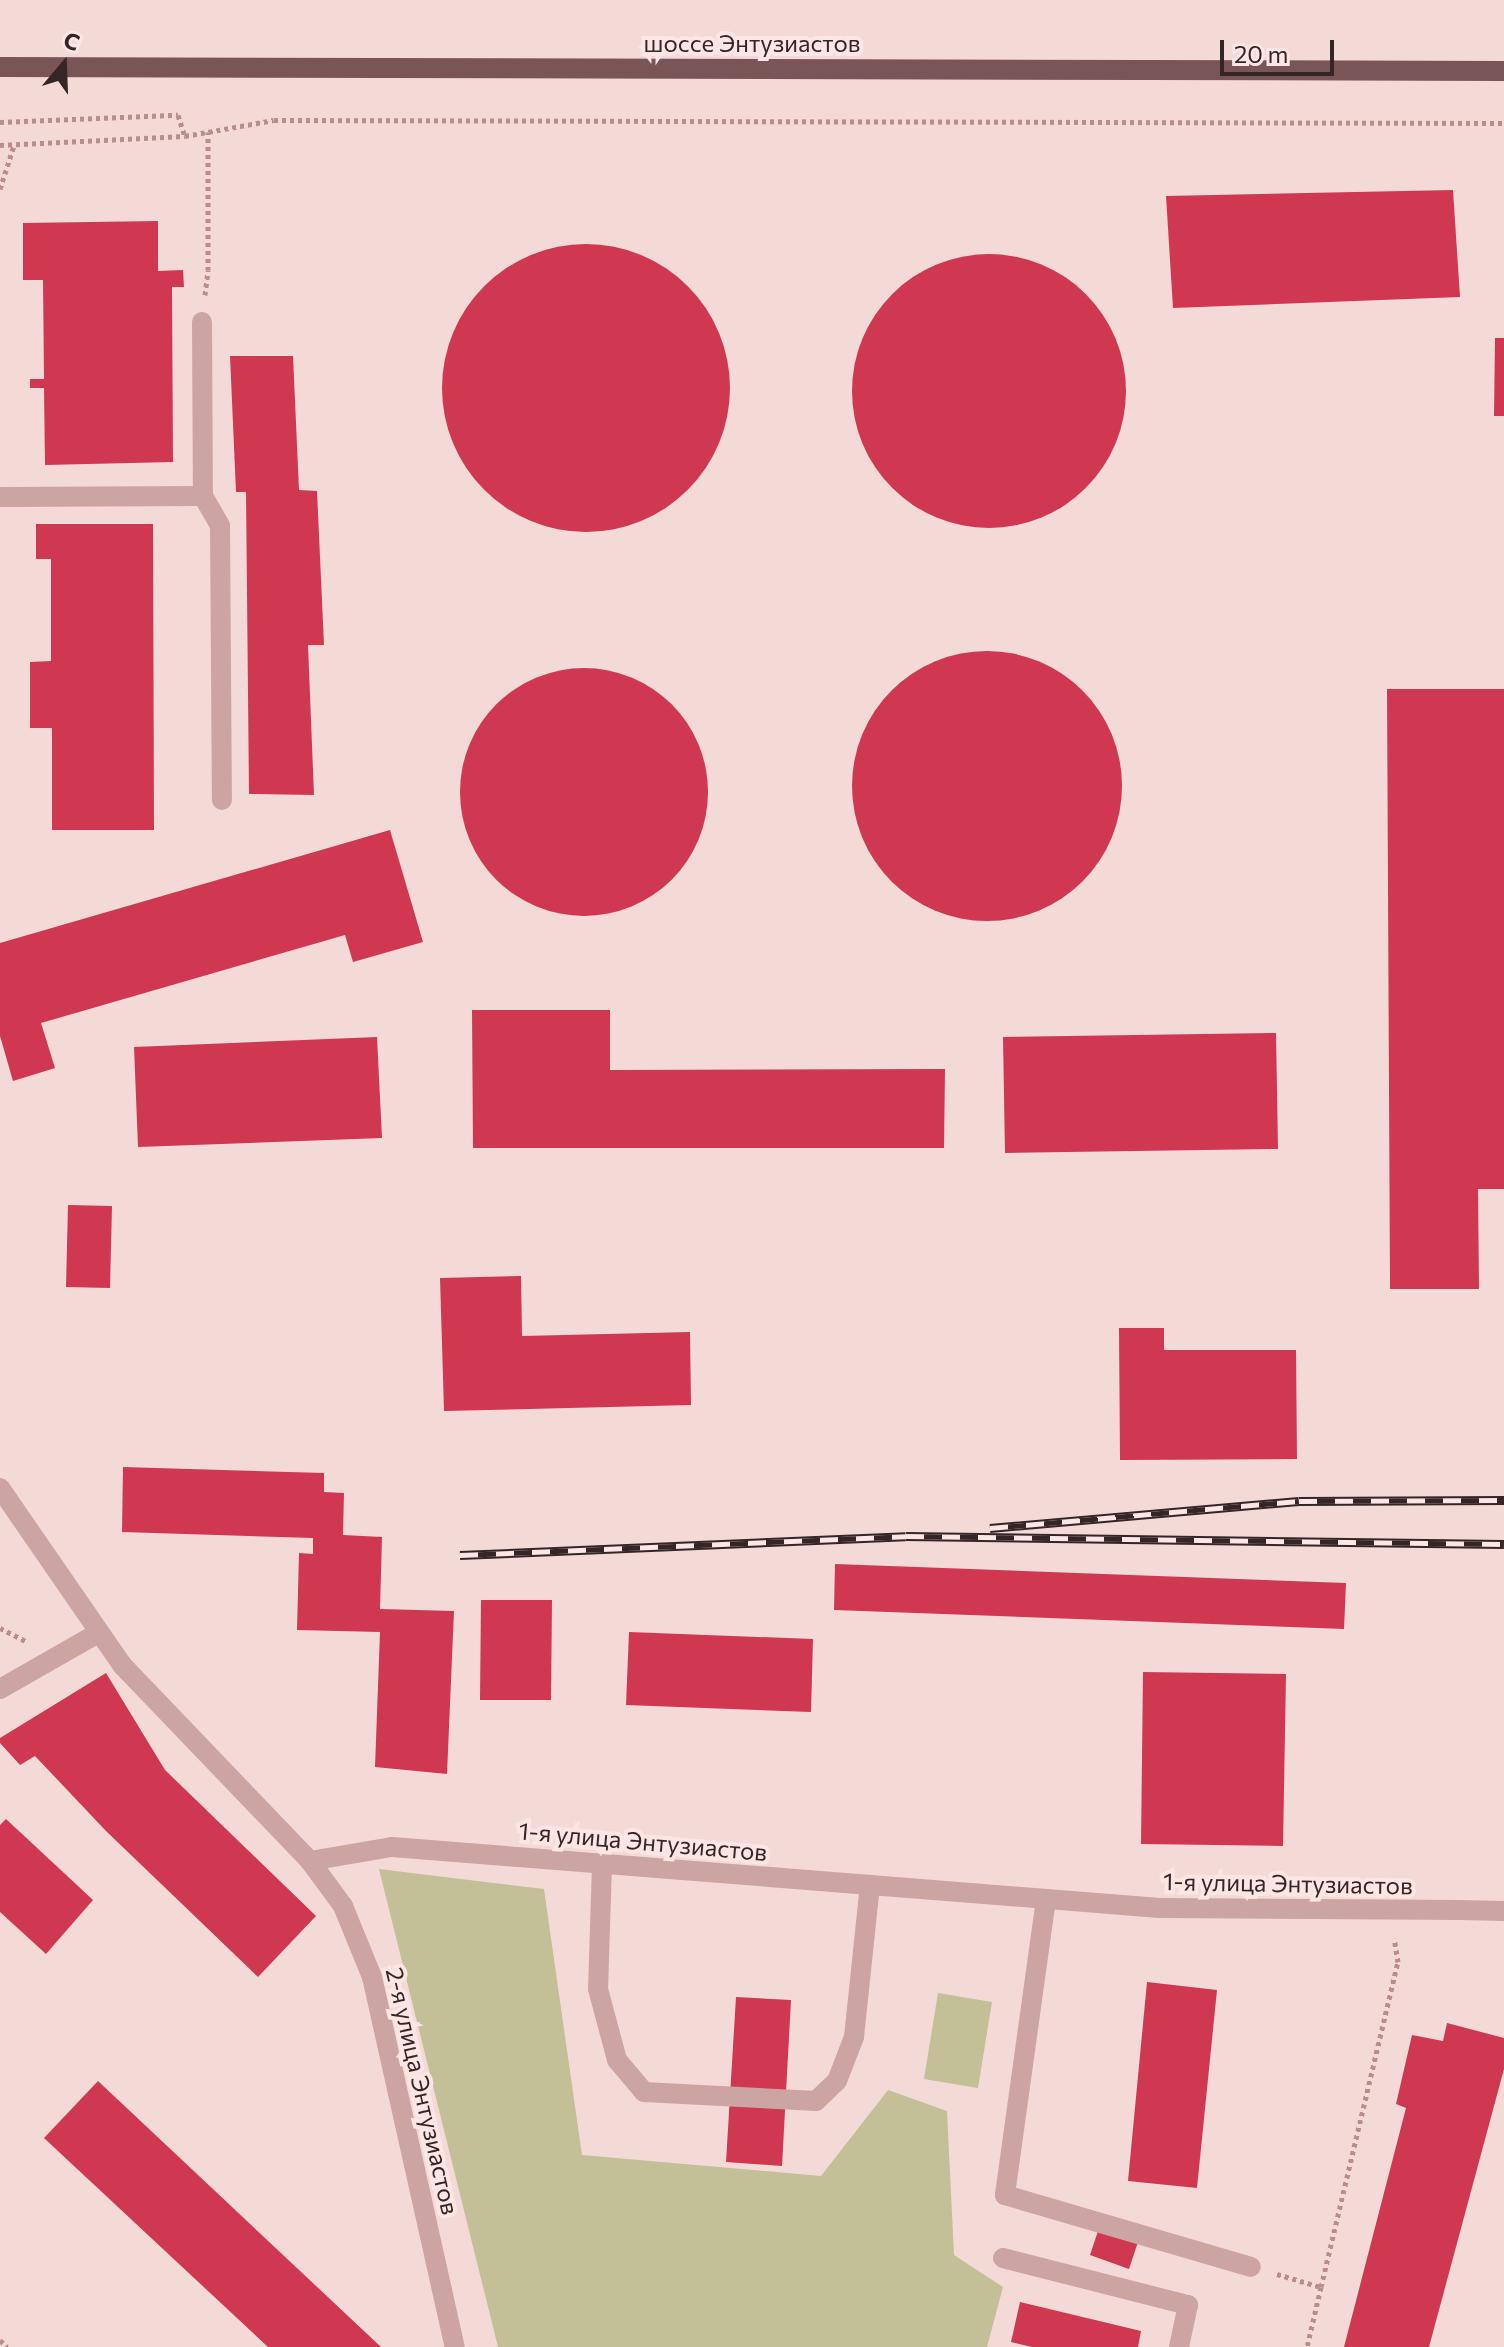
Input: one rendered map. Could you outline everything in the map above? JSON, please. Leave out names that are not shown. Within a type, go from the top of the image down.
[{"type":"main road","name":"шоссе Энтузиастов","points":[[0,67],[1504,71]]},
{"type":"street","points":[[202,322],[203,496],[220,526],[222,800]]},
{"type":"street","points":[[0,497],[203,496]]},
{"type":"street","points":[[0,1488],[123,1666],[310,1861]]},
{"type":"street","points":[[0,1689],[98,1633]]},
{"type":"street","name":"1-я улица Энтузиастов","points":[[310,1861],[392,1847],[1160,1908],[1504,1911]]},
{"type":"street","name":"2-я улица Энтузиастов","points":[[310,1861],[343,1906],[372,1977],[455,2347]]},
{"type":"street","points":[[602,1864],[598,1989],[617,2060],[644,2092],[816,2101],[837,2081],[854,2037],[870,1885]]},
{"type":"street","points":[[1046,1899],[1005,2195],[1251,2267]]},
{"type":"street","points":[[1003,2258],[1188,2305],[1179,2347]]},
{"type":"path","points":[[0,122],[178,115],[185,136]]},
{"type":"path","points":[[0,145],[185,136],[274,120],[1504,123]]},
{"type":"path","points":[[202,322],[208,270],[208,132]]},
{"type":"path","points":[[0,189],[14,145]]},
{"type":"path","points":[[1307,2347],[1398,1962],[1388,1910]]},
{"type":"path","points":[[1251,2267],[1321,2287]]},
{"type":"path","points":[[0,2340],[7,2347]]},
{"type":"shaded area","points":[[379,1869],[544,1889],[582,2155],[821,2176],[888,2090],[947,2111],[954,2255],[1003,2287],[987,2347],[498,2347]]},
{"type":"shaded area","points":[[938,1993],[992,2002],[978,2088],[924,2079]]},
{"type":"building","points":[[1453,190],[1460,297],[1173,308],[1166,196]]},
{"type":"building","points":[[158,221],[158,271],[183,270],[184,287],[172,287],[173,462],[45,465],[44,388],[30,388],[30,379],[44,379],[43,280],[23,280],[23,223]]},
{"type":"building","points":[[586,244],[614,247],[641,255],[688,286],[719,333],[727,360],[730,388],[727,416],[719,443],[688,490],[641,521],[614,529],[586,532],[558,529],[531,521],[484,490],[453,443],[445,416],[442,388],[445,360],[453,333],[484,286],[531,255],[558,247]]},
{"type":"building","points":[[989,254],[1029,260],[1065,277],[1086,294],[1103,315],[1120,351],[1126,391],[1120,431],[1103,467],[1086,488],[1065,505],[1029,522],[989,528],[949,522],[913,505],[892,488],[875,467],[858,431],[852,391],[858,351],[875,315],[892,294],[913,277],[949,260]]},
{"type":"building","points":[[1495,338],[1504,338],[1504,416],[1494,416]]},
{"type":"building","points":[[230,356],[293,356],[299,490],[317,491],[324,645],[308,645],[314,795],[249,794],[246,492],[236,492]]},
{"type":"building","points":[[36,524],[153,524],[154,830],[52,830],[52,728],[30,728],[30,662],[51,661],[51,559],[36,559]]},
{"type":"building","points":[[987,651],[1013,654],[1039,662],[1062,674],[1082,691],[1099,711],[1111,734],[1119,760],[1122,786],[1119,812],[1111,838],[1099,861],[1082,881],[1062,898],[1039,910],[1013,918],[987,921],[961,918],[935,910],[912,898],[892,881],[875,861],[863,838],[855,812],[852,786],[855,760],[863,734],[875,711],[892,691],[912,674],[935,662],[961,654]]},
{"type":"building","points":[[584,668],[631,678],[653,689],[672,704],[687,723],[698,745],[708,792],[698,839],[687,861],[672,880],[653,895],[631,906],[584,916],[537,906],[515,895],[496,880],[481,861],[470,839],[460,792],[470,745],[481,723],[496,704],[515,689],[537,678]]},
{"type":"building","points":[[1387,689],[1504,689],[1504,1189],[1478,1189],[1479,1289],[1390,1289]]},
{"type":"building","points":[[390,830],[423,942],[353,962],[345,935],[41,1023],[55,1068],[13,1081],[0,1036],[0,943]]},
{"type":"building","points":[[472,1010],[610,1010],[610,1070],[945,1069],[944,1148],[473,1148]]},
{"type":"building","points":[[1276,1033],[1278,1149],[1005,1153],[1003,1037]]},
{"type":"building","points":[[377,1037],[382,1138],[138,1147],[134,1047]]},
{"type":"building","points":[[68,1205],[112,1206],[110,1288],[66,1287]]},
{"type":"building","points":[[521,1276],[522,1336],[690,1332],[691,1405],[444,1411],[440,1278]]},
{"type":"building","points":[[1119,1328],[1164,1328],[1164,1350],[1296,1350],[1297,1459],[1120,1460]]},
{"type":"building","points":[[123,1467],[324,1473],[324,1492],[344,1493],[343,1535],[382,1537],[380,1609],[454,1611],[447,1774],[375,1767],[380,1632],[297,1630],[299,1553],[313,1554],[313,1538],[122,1532]]},
{"type":"building","points":[[835,1564],[1346,1583],[1344,1629],[834,1610]]},
{"type":"building","points":[[481,1600],[552,1600],[551,1700],[480,1700]]},
{"type":"building","points":[[629,1632],[813,1639],[811,1712],[626,1705]]},
{"type":"building","points":[[1143,1672],[1286,1674],[1283,1846],[1141,1844]]},
{"type":"building","points":[[106,1673],[165,1770],[316,1916],[258,1977],[106,1831],[35,1756],[20,1765],[0,1743],[0,1738]]},
{"type":"building","points":[[6,1819],[93,1900],[46,1954],[0,1912],[0,1825]]},
{"type":"building","points":[[1147,1982],[1217,1990],[1197,2188],[1128,2181]]},
{"type":"building","points":[[736,1997],[791,2000],[782,2166],[726,2162]]},
{"type":"building","points":[[1447,2023],[1504,2038],[1504,2069],[1429,2347],[1344,2347],[1406,2108],[1396,2104],[1412,2035],[1443,2041]]},
{"type":"building","points":[[98,2081],[381,2347],[268,2347],[44,2138]]},
{"type":"building","points":[[1099,2228],[1138,2242],[1129,2269],[1090,2255]]},
{"type":"building","points":[[1020,2302],[1141,2331],[1138,2347],[1032,2347],[1011,2342]]},
{"type":"railway","points":[[990,1528],[1299,1501],[1504,1500]]},
{"type":"railway","points":[[460,1555],[906,1536],[1504,1544]]}]
